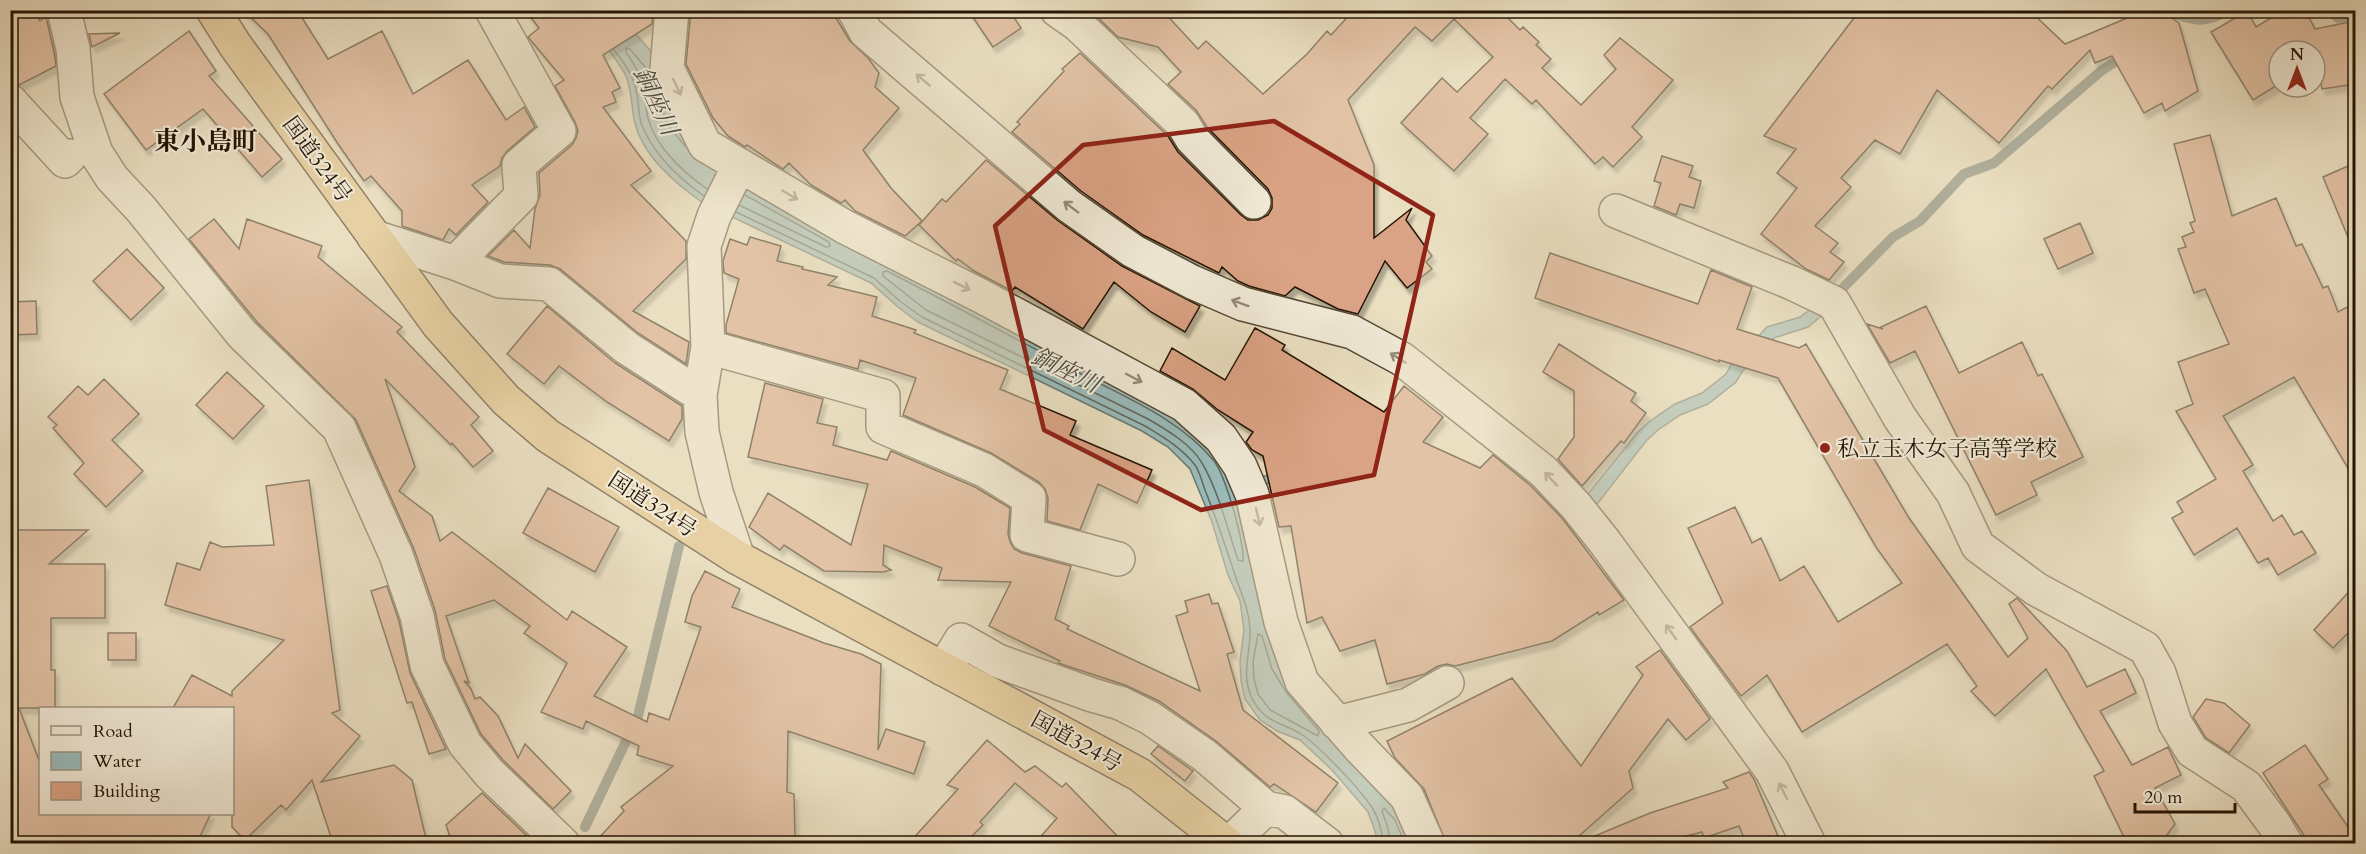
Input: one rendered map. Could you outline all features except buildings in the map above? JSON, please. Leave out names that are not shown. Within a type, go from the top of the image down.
[{"type":"highway","name":"国道324号","points":[[213,10],[235,45],[438,324],[506,400],[548,436],[738,558],[1140,775],[1228,843]]},
{"type":"street","points":[[64,10],[73,49],[77,97],[96,153],[112,178],[141,209],[242,334],[339,428],[396,555],[417,616],[427,665],[465,744],[489,773],[563,843]]},
{"type":"street","points":[[455,263],[521,196],[519,165],[559,131],[492,10]]},
{"type":"street","points":[[672,10],[667,68],[705,145],[845,227],[981,296],[1184,405],[1221,438],[1240,466],[1252,494],[1281,622],[1302,682],[1407,797],[1428,843]]},
{"type":"street","points":[[854,10],[866,32],[1069,206],[1133,250],[1192,282],[1244,304],[1352,332],[1402,360],[1543,471],[1604,541],[1772,771],[1809,843]]},
{"type":"street","points":[[1057,10],[1077,24],[1183,124],[1192,140],[1254,202]]},
{"type":"street","points":[[10,101],[65,161],[70,156]]},
{"type":"street","points":[[738,558],[716,492],[702,432],[700,395],[708,347],[704,246],[714,216],[739,166]]},
{"type":"street","points":[[1616,211],[1792,283],[1834,303],[1900,418],[1953,493],[1978,546],[2036,589],[2145,648],[2159,673],[2175,723],[2192,751],[2246,786],[2286,843]]},
{"type":"street","points":[[374,237],[455,263],[500,281],[549,284],[627,348],[700,395]]},
{"type":"street","points":[[708,347],[883,396],[883,427],[984,470],[1029,498],[1027,535],[1118,559]]},
{"type":"street","points":[[943,669],[961,640],[998,661],[1120,703],[1149,718],[1203,755],[1266,808],[1285,812],[1327,843]]},
{"type":"street","points":[[1337,723],[1408,705],[1447,683]]},
{"type":"street","points":[[1228,843],[1266,808]]},
{"type":"highlighted area","points":[[1274,121],[1433,215],[1374,475],[1201,510],[1044,430],[995,226],[1083,145]]},
{"type":"water","name":"銅座川","points":[[578,11],[633,31],[661,63],[679,118],[1170,406],[1252,476],[1273,476],[1541,525],[1564,505],[1588,494],[1637,433],[1650,421],[1675,404],[1702,393],[1726,374],[1731,365],[1767,327],[1800,317],[1816,305],[1825,313],[1808,327],[1774,338],[1742,372],[1736,382],[1708,404],[1680,415],[1646,441],[1598,503],[1544,531],[1273,483],[1255,485],[1283,662],[1386,782],[1419,843],[1377,843],[1368,812],[1332,770],[1300,740],[1277,731],[1260,720],[1245,699],[1241,681],[1240,661],[1244,630],[1240,601],[1228,575],[1212,522],[1190,469],[1168,447],[1142,431],[918,322],[871,283],[703,203],[692,195],[661,167],[644,144],[634,119],[625,74]]},
{"type":"waterway","points":[[2160,26],[2169,12],[2199,20],[2212,18],[2228,10]]},
{"type":"waterway","points":[[2329,10],[2338,18],[2356,15]]},
{"type":"waterway","points":[[1833,298],[1893,237],[1920,221],[1964,174],[1994,163],[2101,71],[2127,54]]},
{"type":"waterway","points":[[585,827],[638,716],[679,546]]},
{"type":"place","name":"私立玉木女子高等学校","points":[[1825,448]]},
{"type":"district","name":"東小島町","points":[[206,141]]}]
